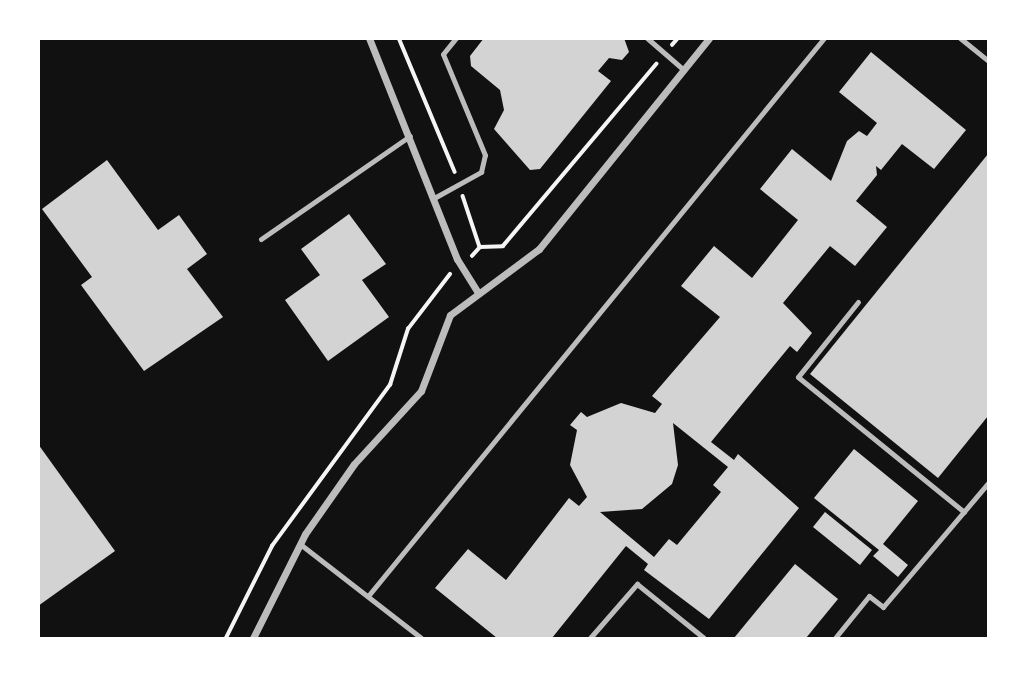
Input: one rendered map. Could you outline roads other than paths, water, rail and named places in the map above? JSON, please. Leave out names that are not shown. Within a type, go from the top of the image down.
[{"type":"street","points":[[369,38],[462,267],[478,292]]},
{"type":"street","points":[[253,639],[300,544],[354,464],[421,391],[450,315],[539,249],[709,38]]},
{"type":"lane","points":[[434,198],[481,172],[485,155],[443,54],[456,38]]},
{"type":"lane","points":[[648,38],[684,70]]},
{"type":"lane","points":[[368,596],[824,38]]},
{"type":"lane","points":[[960,38],[989,61]]},
{"type":"lane","points":[[261,239],[410,136]]},
{"type":"lane","points":[[858,302],[798,377],[964,512]]},
{"type":"lane","points":[[835,639],[869,596],[883,607],[989,483]]},
{"type":"lane","points":[[300,544],[421,639]]},
{"type":"lane","points":[[590,639],[637,584],[704,639]]}]
